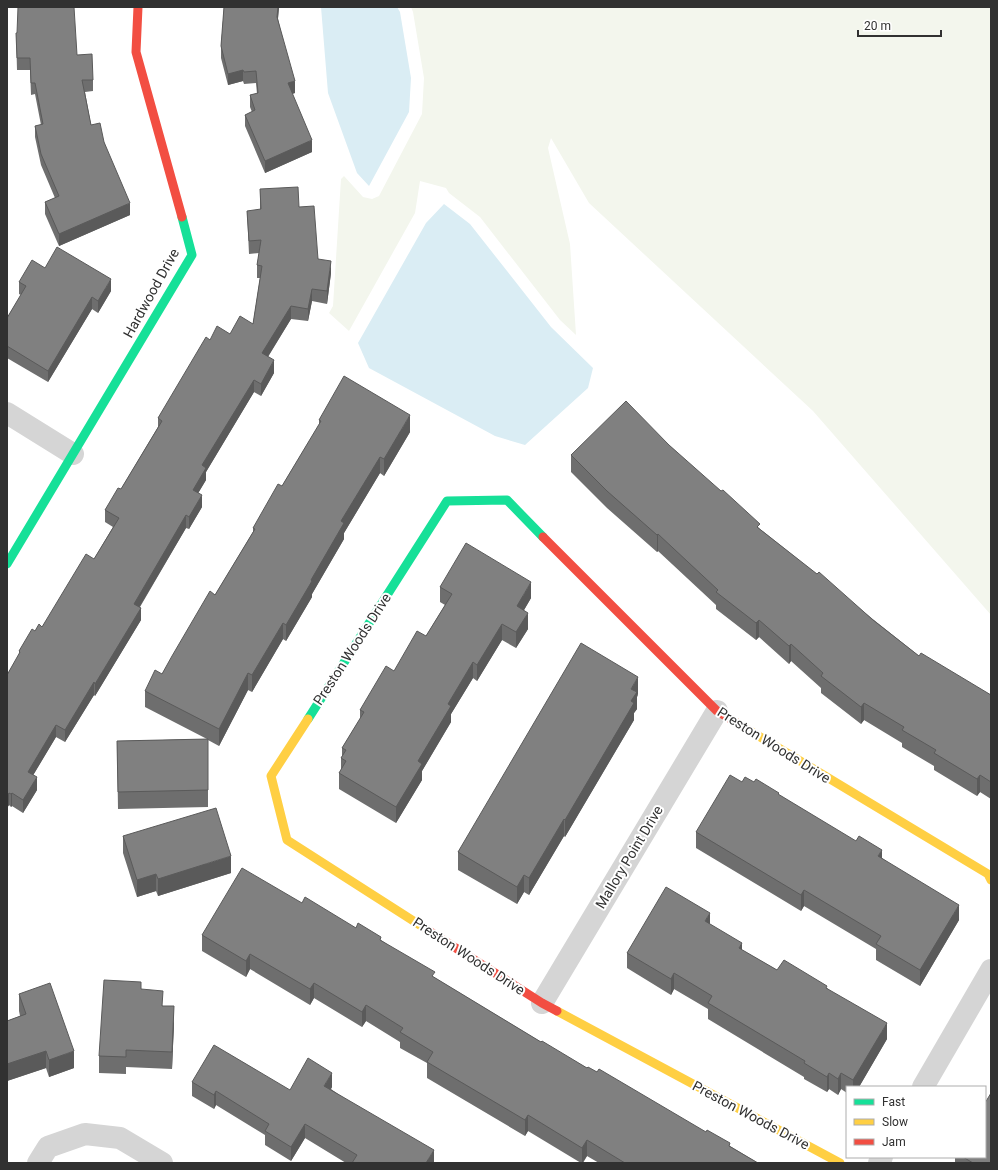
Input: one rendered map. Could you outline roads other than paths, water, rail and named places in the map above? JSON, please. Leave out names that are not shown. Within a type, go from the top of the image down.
[{"type":"street","name":"Hardwood Drive","points":[[7,564],[192,255],[136,52],[138,7]]},
{"type":"street","points":[[7,414],[73,454]]},
{"type":"street","name":"Preston Woods Drive","points":[[840,1163],[542,1003],[287,840],[271,776],[447,501],[507,500],[717,711],[988,874],[991,880]]},
{"type":"street","name":"Mallory Point Drive","points":[[542,1003],[717,711]]},
{"type":"street","points":[[924,1086],[991,970]]},
{"type":"street","points":[[38,1163],[48,1146],[85,1134],[120,1138],[162,1163]]}]
